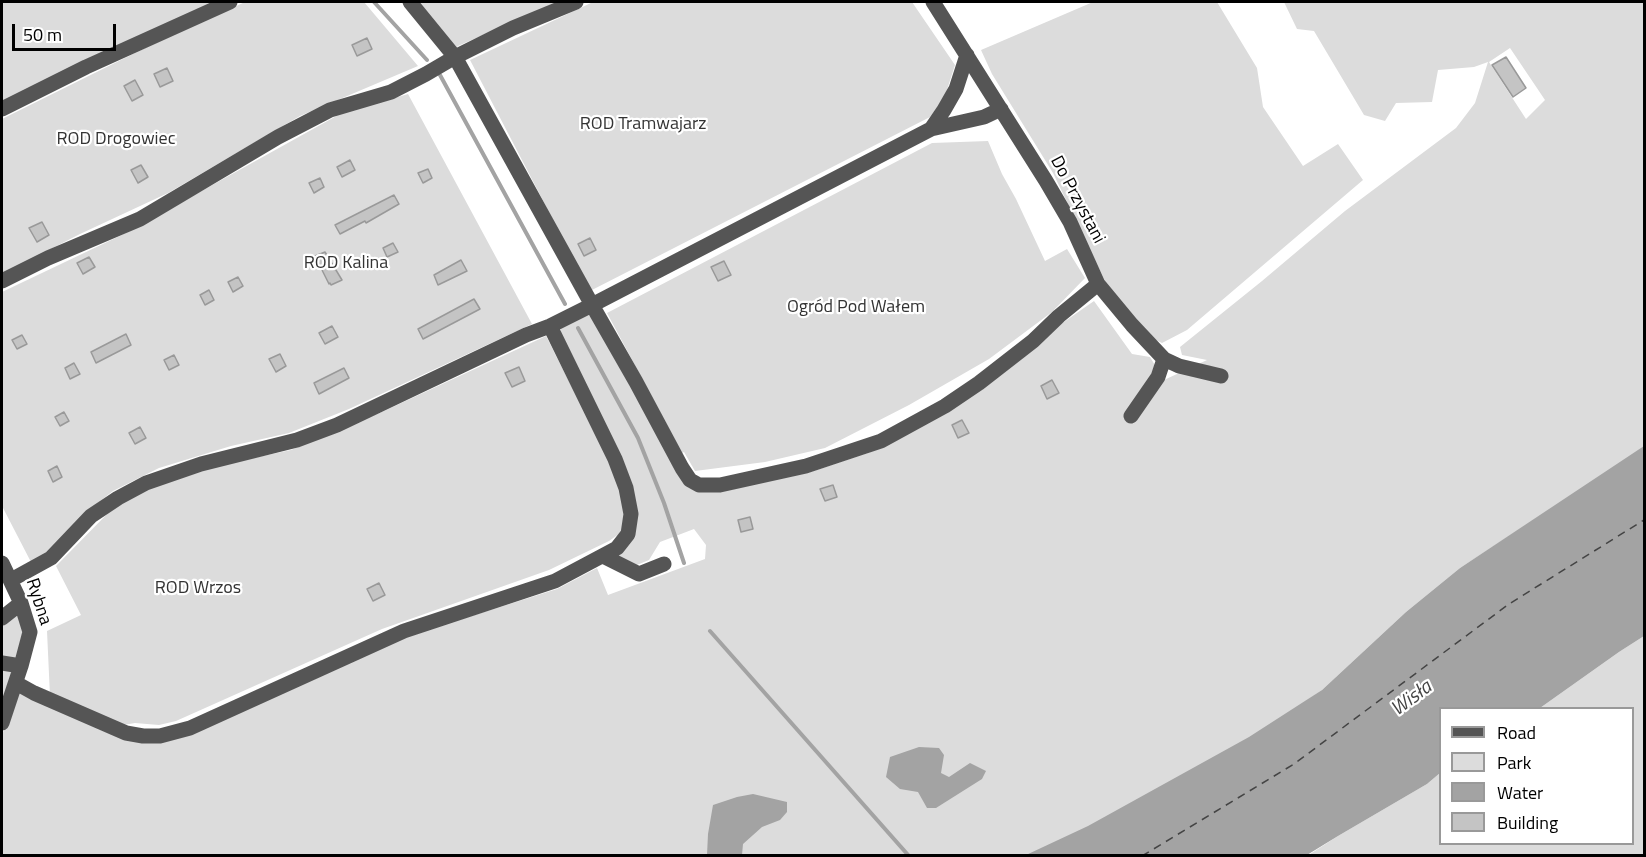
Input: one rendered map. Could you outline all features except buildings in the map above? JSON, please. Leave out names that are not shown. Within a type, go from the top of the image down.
[{"type":"street","points":[[2,110],[86,68],[230,2]]},
{"type":"street","points":[[410,2],[455,57],[682,468],[690,480],[699,484],[720,484],[806,466],[881,441],[945,406],[978,383],[1033,341],[1098,284]]},
{"type":"street","points":[[2,281],[48,258],[140,219],[278,137],[330,110],[391,92],[513,28],[576,2]]},
{"type":"street","name":"Do Przystani","points":[[933,2],[1046,181],[1064,212],[1098,284],[1164,359],[1179,366],[1221,376]]},
{"type":"street","points":[[931,129],[956,89],[968,55]]},
{"type":"street","points":[[11,580],[51,558],[91,516],[146,483],[201,464],[297,440],[337,425],[526,335],[550,326],[931,129],[984,117],[1001,109]]},
{"type":"street","points":[[15,683],[126,733],[160,736],[190,728],[404,631],[555,581],[617,548],[628,534],[631,514],[627,489],[615,459],[550,326]]},
{"type":"street","points":[[1131,416],[1158,376],[1164,359]]},
{"type":"street","points":[[603,556],[639,574],[664,564]]},
{"type":"street","name":"Rybna","points":[[2,563],[21,603],[30,632],[2,723]]},
{"type":"street","points":[[2,618],[21,603]]},
{"type":"street","points":[[2,663],[21,666]]},
{"type":"green space","points":[[2,2],[215,2],[2,103]]},
{"type":"green space","name":"ROD Drogowiec","points":[[245,2],[364,2],[418,66],[300,116],[168,193],[2,274],[2,119],[141,50]]},
{"type":"green space","points":[[415,2],[557,2],[458,46],[454,50]]},
{"type":"green space","name":"ROD Tramwajarz","points":[[593,2],[912,2],[955,65],[944,99],[930,117],[590,291],[470,60]]},
{"type":"green space","points":[[1093,2],[1217,2],[1257,68],[1263,107],[1303,166],[1338,144],[1363,180],[1187,330],[1162,343],[1152,338],[1107,285],[1053,173],[992,74],[981,50]]},
{"type":"green space","points":[[1284,2],[1644,2],[1644,448],[1460,568],[1406,612],[1322,690],[1264,730],[1100,823],[1030,855],[2,855],[2,735],[18,691],[146,740],[402,638],[557,589],[597,568],[608,595],[705,559],[706,545],[694,529],[660,542],[649,560],[632,567],[617,555],[636,519],[560,341],[561,325],[585,313],[596,320],[689,488],[724,489],[811,472],[868,453],[974,395],[1061,324],[1094,301],[1132,354],[1150,357],[1164,380],[1207,360],[1182,355],[1180,347],[1345,211],[1456,128],[1475,103],[1488,62],[1474,67],[1438,70],[1432,102],[1396,103],[1385,121],[1364,115],[1314,31],[1297,29]],"holes":[[[1510,48],[1545,100],[1526,119],[1489,62]]]},
{"type":"green space","name":"ROD Kalina","points":[[408,94],[532,324],[349,409],[289,433],[231,446],[159,468],[113,491],[86,512],[47,554],[32,564],[2,506],[2,292],[126,233],[340,114]]},
{"type":"green space","name":"Ogród Pod Wałem","points":[[988,141],[1045,261],[1067,249],[1085,278],[1052,312],[989,359],[909,405],[825,448],[765,462],[695,471],[684,452],[682,453],[607,313],[932,143]]},
{"type":"green space","name":"ROD Wrzos","points":[[546,336],[613,468],[627,506],[623,531],[609,541],[549,570],[382,629],[176,721],[159,725],[135,723],[123,725],[50,696],[47,631],[81,615],[56,566],[115,506],[131,494],[216,466],[291,450],[384,411]]},
{"type":"green space","points":[[18,612],[24,628],[18,659],[2,661],[2,624]]},
{"type":"green space","points":[[1644,636],[1644,855],[1307,856],[1427,784],[1439,774],[1439,845],[1634,845],[1634,707],[1541,707]]},
{"type":"green space","points":[[2,667],[9,669],[13,674],[2,713]]},
{"type":"water","name":"Wisła","points":[[1644,446],[1644,636],[1541,707],[1439,707],[1439,774],[1427,784],[1307,855],[1026,855],[1088,826],[1249,737],[1322,690],[1406,612],[1460,568]]},
{"type":"water","points":[[919,747],[939,748],[944,755],[941,773],[949,777],[970,763],[986,771],[982,779],[936,808],[927,808],[918,792],[900,789],[886,777],[890,757]]},
{"type":"water","points":[[753,794],[787,802],[787,812],[780,820],[762,827],[743,844],[742,855],[707,855],[713,805]]},
{"type":"waterway","points":[[374,2],[427,60]]},
{"type":"waterway","points":[[440,75],[565,304]]},
{"type":"waterway","points":[[578,328],[638,438],[664,503],[684,563]]},
{"type":"waterway","points":[[710,631],[909,856]]},
{"type":"ferry route","points":[[1142,856],[1294,764],[1509,604],[1644,520]]}]
